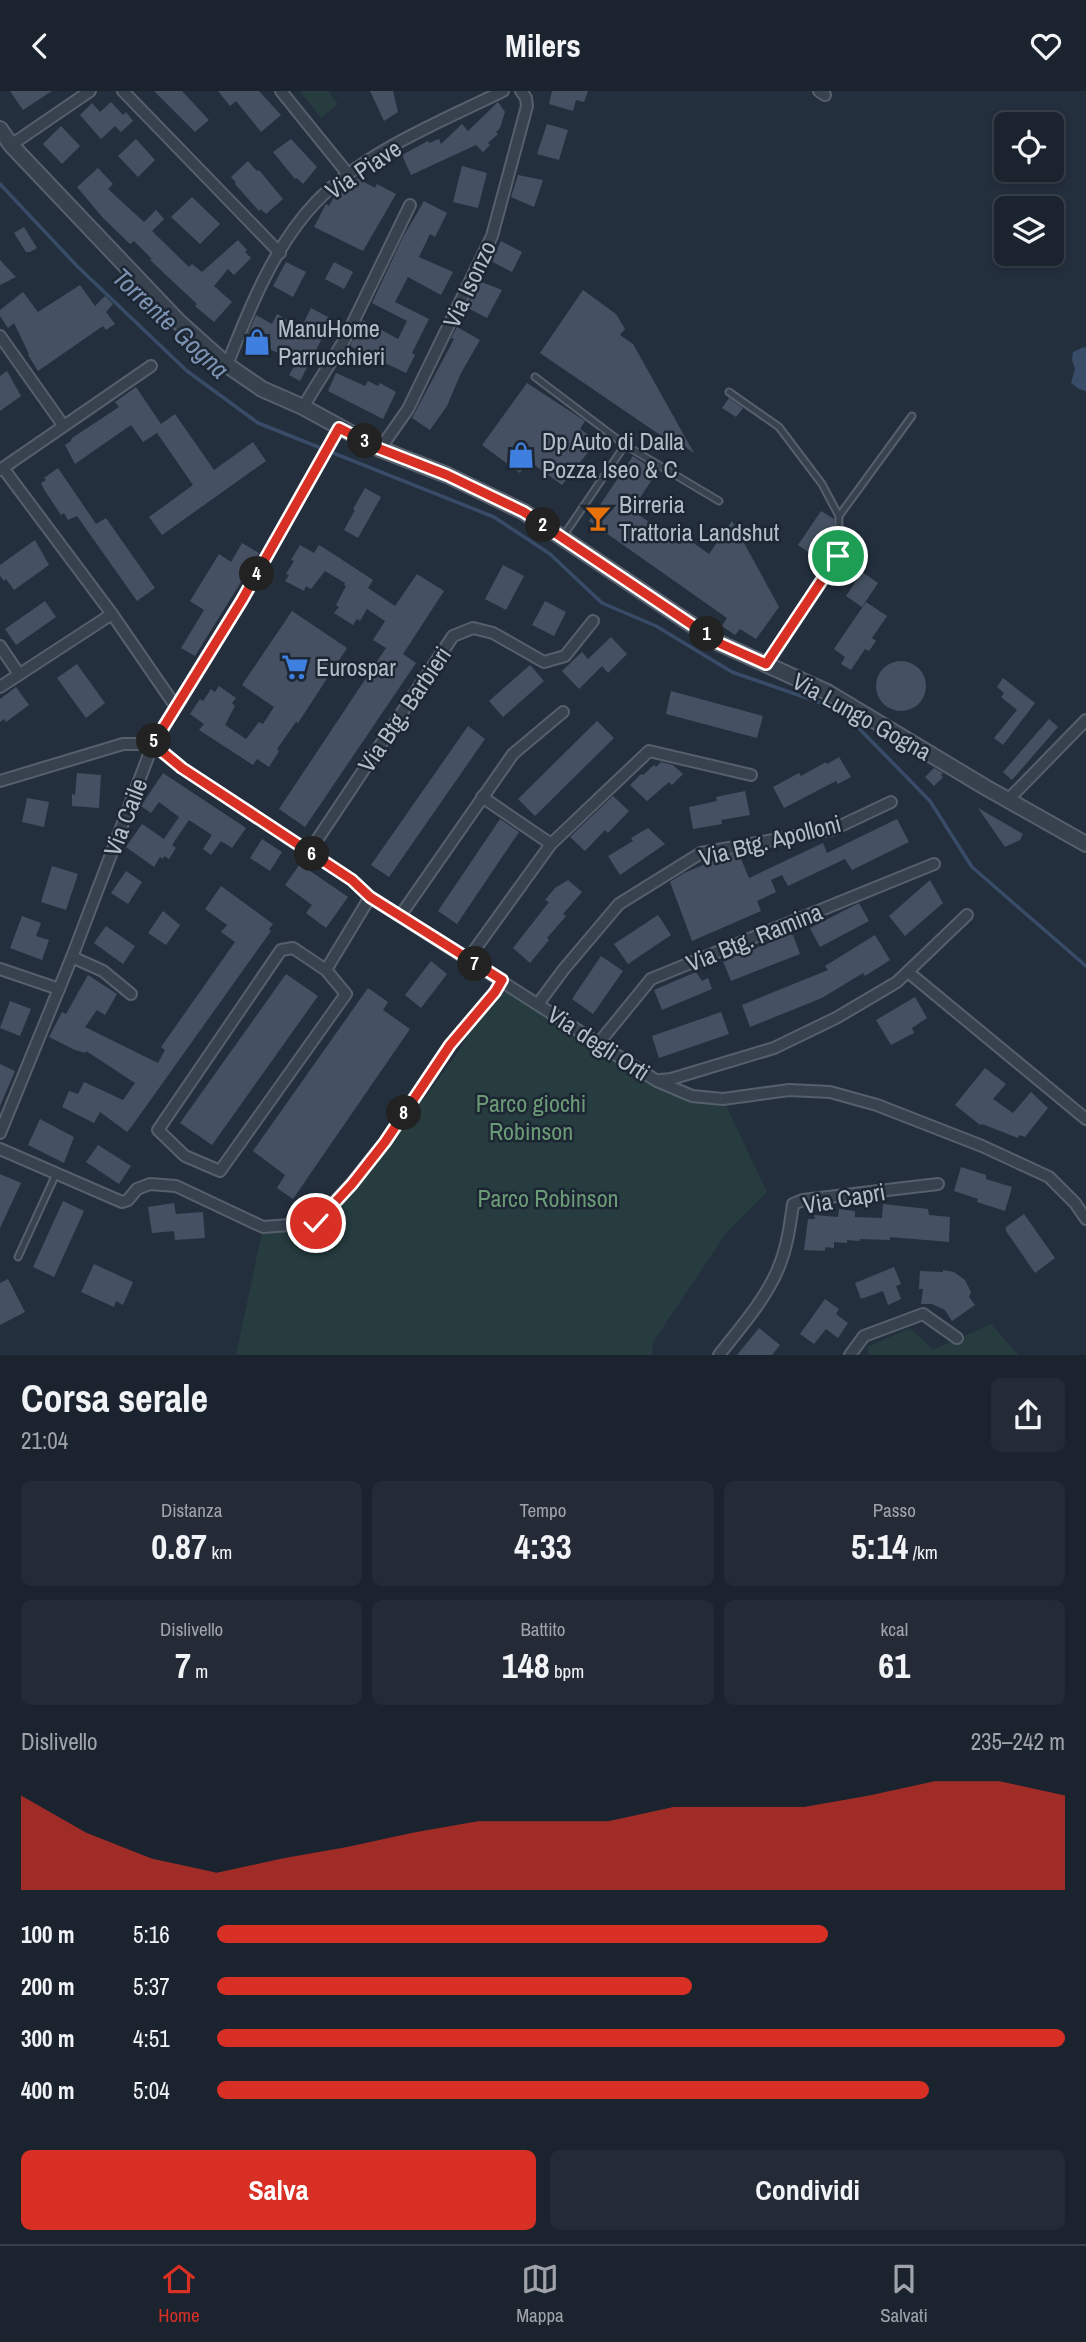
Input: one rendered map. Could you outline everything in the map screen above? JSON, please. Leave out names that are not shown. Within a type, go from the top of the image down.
[{"type":"street","points":[[11,145],[90,91]]},
{"type":"street","points":[[123,91],[280,253]]},
{"type":"street","points":[[281,91],[348,174]]},
{"type":"street","name":"Via Piave","points":[[228,365],[251,305],[299,223],[317,201],[348,174],[387,150],[503,91]]},
{"type":"street","name":"Via Isonzo","points":[[380,449],[408,409],[492,236],[527,106],[521,91]]},
{"type":"street","name":"Via Lungo Gogna","points":[[0,129],[11,145],[180,323],[228,365],[262,390],[303,407],[336,432],[447,475],[524,512],[719,643],[827,692],[1086,844]]},
{"type":"street","points":[[303,407],[345,339],[410,205]]},
{"type":"street","points":[[0,336],[64,425]]},
{"type":"street","points":[[151,366],[1,469],[112,614],[176,707]]},
{"type":"street","name":"Via Caile","points":[[0,1133],[72,957],[153,744],[242,600],[336,432]]},
{"type":"street","points":[[0,687],[112,614]]},
{"type":"street","name":"Via Btg. Barbieri","points":[[309,852],[453,636],[473,628],[493,633],[544,662],[565,656],[593,621]]},
{"type":"street","points":[[0,646],[19,674]]},
{"type":"street","points":[[400,916],[513,754],[563,712]]},
{"type":"street","points":[[1008,800],[1086,720]]},
{"type":"street","points":[[0,781],[123,744],[153,744]]},
{"type":"street","name":"Via degli Orti","points":[[153,744],[182,768],[352,880],[370,897],[657,1081],[692,1096],[723,1099],[789,1090],[830,1092],[877,1105],[982,1146],[1049,1177],[1075,1203],[1086,1219]]},
{"type":"street","points":[[468,959],[551,844],[649,751],[751,775]]},
{"type":"street","points":[[482,797],[551,844]]},
{"type":"street","name":"Via Btg. Apolloni","points":[[538,1004],[619,904],[701,853],[834,829],[891,802]]},
{"type":"street","name":"Via Btg. Ramina","points":[[598,1044],[651,979],[934,864]]},
{"type":"street","points":[[326,970],[370,897]]},
{"type":"street","points":[[657,1081],[775,1048],[836,1018],[897,982],[967,915]]},
{"type":"street","points":[[293,948],[326,970],[346,994],[220,1171],[185,1156],[158,1130],[281,950],[293,948]]},
{"type":"street","points":[[72,957],[103,971],[131,995]]},
{"type":"street","points":[[0,969],[59,989]]},
{"type":"street","points":[[908,972],[1086,1119]]},
{"type":"street","points":[[0,1149],[122,1202],[128,1200],[137,1189],[150,1184],[176,1186],[263,1227],[316,1223],[352,1184],[385,1142],[450,1045],[502,980]]},
{"type":"street","name":"Via Capri","points":[[719,1355],[778,1270],[787,1243],[793,1204],[803,1200],[938,1184]]},
{"type":"street","points":[[850,1355],[864,1336],[923,1314],[957,1338]]},
{"type":"lane","points":[[535,377],[625,445],[719,501]]},
{"type":"lane","points":[[729,392],[779,427],[822,484],[839,516],[838,556],[766,664]]},
{"type":"lane","points":[[839,516],[912,416]]},
{"type":"lane","points":[[562,538],[625,445]]},
{"type":"lane","points":[[18,1257],[56,1174]]},
{"type":"green space","points":[[300,91],[328,91],[338,104],[321,118]]},
{"type":"green space","name":"Parco Robinson","points":[[502,980],[657,1081],[723,1099],[767,1192],[727,1232],[653,1342],[652,1355],[236,1355],[263,1227],[316,1223],[359,1187],[459,1051]]},
{"type":"green space","points":[[991,1324],[1019,1355],[869,1355],[867,1347],[910,1328],[933,1350]]},
{"type":"water","points":[[1084,347],[1086,391],[1071,383],[1075,369],[1073,352]]},
{"type":"building","points":[[10,91],[52,91],[23,110]]},
{"type":"building","points":[[154,91],[182,91],[209,120],[195,132]]},
{"type":"building","points":[[218,91],[259,91],[281,115],[261,132],[236,101],[230,106]]},
{"type":"building","points":[[370,91],[393,91],[398,112],[384,121]]},
{"type":"building","points":[[552,91],[588,91],[584,102],[576,100],[573,111],[549,104]]},
{"type":"building","points":[[111,102],[123,115],[126,112],[133,121],[121,132],[115,126],[101,139],[80,115],[92,103],[100,112]]},
{"type":"building","points":[[498,102],[505,112],[496,132],[498,134],[483,152],[476,145],[411,175],[402,155],[428,141],[429,143],[439,139],[441,144],[462,124],[468,131]]},
{"type":"building","points":[[547,124],[568,130],[559,160],[537,154]]},
{"type":"building","points":[[61,126],[80,146],[62,164],[43,144]]},
{"type":"building","points":[[136,139],[155,160],[138,177],[118,156]]},
{"type":"building","points":[[291,139],[317,167],[303,184],[295,179],[273,152]]},
{"type":"building","points":[[248,161],[283,199],[266,214],[261,209],[259,211],[231,177]]},
{"type":"building","points":[[462,166],[487,173],[478,208],[453,202]]},
{"type":"building","points":[[98,168],[113,184],[108,189],[144,222],[156,210],[164,219],[152,231],[189,267],[192,264],[202,272],[238,240],[247,250],[245,252],[251,258],[234,275],[228,269],[214,286],[232,302],[214,322],[195,306],[197,304],[150,260],[152,259],[134,241],[130,244],[103,218],[77,187]]},
{"type":"building","points":[[518,175],[543,180],[534,207],[511,197]]},
{"type":"building","points":[[357,178],[375,188],[377,184],[396,194],[363,251],[314,227],[326,204],[329,206],[335,195],[339,197],[344,188],[349,191]]},
{"type":"building","points":[[192,197],[220,224],[200,244],[171,217]]},
{"type":"building","points":[[424,201],[447,213],[435,237],[430,234],[419,257],[453,272],[441,295],[408,277],[395,302],[429,319],[412,353],[415,355],[406,373],[350,346],[363,320],[398,339],[407,321],[372,303],[403,237]]},
{"type":"building","points":[[24,227],[37,248],[30,252],[26,252],[14,233]]},
{"type":"building","points":[[501,241],[522,252],[512,272],[491,261]]},
{"type":"building","points":[[0,260],[16,277],[0,285]]},
{"type":"building","points":[[286,262],[306,272],[293,297],[273,286]]},
{"type":"building","points":[[334,262],[353,272],[344,289],[325,279]]},
{"type":"building","points":[[479,281],[502,290],[487,318],[466,307]]},
{"type":"building","points":[[80,285],[95,306],[105,296],[113,304],[106,312],[115,324],[106,330],[103,326],[38,371],[14,323],[8,328],[0,316],[0,310],[23,292],[38,312]]},
{"type":"building","points":[[583,290],[616,314],[625,329],[620,335],[633,344],[694,453],[666,434],[663,437],[540,353]]},
{"type":"building","points":[[311,308],[332,319],[300,381],[289,375],[297,362],[246,338],[256,315],[272,324],[277,314],[301,328]]},
{"type":"building","points":[[457,327],[480,340],[460,375],[447,406],[430,430],[412,418],[454,339],[451,338]]},
{"type":"building","points":[[7,371],[21,396],[0,411],[0,376]]},
{"type":"building","points":[[336,373],[365,386],[368,381],[378,386],[380,383],[396,392],[383,419],[328,391]]},
{"type":"building","points":[[527,383],[585,421],[580,429],[597,441],[562,485],[529,461],[520,473],[482,445]]},
{"type":"building","points":[[136,387],[161,424],[175,414],[214,470],[253,442],[266,461],[162,535],[149,517],[193,485],[157,433],[143,442],[131,425],[75,464],[65,445],[119,407],[115,402]]},
{"type":"building","points":[[729,398],[743,408],[736,417],[722,408]]},
{"type":"building","points":[[633,456],[657,472],[632,510],[680,544],[685,537],[709,554],[732,521],[779,607],[756,639],[740,629],[735,635],[722,626],[727,618],[589,521]]},
{"type":"building","points":[[58,468],[96,524],[106,518],[155,588],[137,601],[77,516],[68,520],[64,513],[61,515],[45,491],[41,483]]},
{"type":"building","points":[[365,488],[381,497],[358,538],[344,530]]},
{"type":"building","points":[[821,511],[834,519],[834,525],[813,555],[798,545]]},
{"type":"building","points":[[35,540],[49,565],[14,590],[6,579],[4,581],[0,576],[0,565]]},
{"type":"building","points":[[242,543],[259,553],[195,656],[181,648],[204,610],[190,601],[219,554],[231,562]]},
{"type":"building","points":[[300,545],[314,553],[319,545],[338,557],[373,580],[368,588],[395,606],[417,574],[444,591],[403,654],[416,663],[305,827],[279,809],[386,648],[373,640],[385,621],[367,609],[360,621],[357,619],[353,625],[334,613],[339,607],[336,605],[345,583],[325,571],[311,589],[306,586],[304,591],[285,581],[294,561],[291,560]]},
{"type":"building","points":[[503,565],[524,576],[506,610],[485,599]]},
{"type":"building","points":[[862,572],[878,583],[862,607],[846,596]]},
{"type":"building","points":[[45,601],[56,617],[16,645],[5,629]]},
{"type":"building","points":[[545,601],[566,612],[554,636],[532,625]]},
{"type":"building","points":[[866,602],[887,616],[872,638],[876,641],[869,651],[865,649],[851,670],[841,664],[845,657],[834,649]]},
{"type":"building","name":"Eurospar","points":[[292,611],[347,648],[298,723],[296,722],[277,749],[279,751],[269,767],[257,759],[253,765],[199,730],[204,724],[190,714],[200,699],[203,701],[211,689],[215,692],[219,686],[236,698],[225,725],[246,739],[259,722],[263,724],[274,707],[242,685]]},
{"type":"building","points":[[611,637],[627,654],[608,673],[602,666],[579,689],[562,671],[582,652],[588,659]]},
{"type":"building","points":[[901,661],[919,668],[926,686],[919,704],[901,711],[883,704],[876,686],[883,668]]},
{"type":"building","points":[[77,664],[105,703],[86,718],[57,678]]},
{"type":"building","points":[[530,665],[544,681],[503,717],[489,701]]},
{"type":"building","points":[[1003,678],[1035,703],[1003,745],[994,738],[1017,710],[1001,697],[1004,693],[997,687]]},
{"type":"building","points":[[16,687],[29,705],[6,722],[4,719],[0,722],[0,699]]},
{"type":"building","points":[[671,691],[763,716],[757,738],[666,714]]},
{"type":"building","points":[[1049,719],[1058,727],[1012,780],[1003,772]]},
{"type":"building","points":[[597,721],[614,738],[535,816],[518,799]]},
{"type":"building","points":[[468,726],[485,739],[389,877],[371,865]]},
{"type":"building","points":[[839,757],[851,777],[838,784],[836,781],[784,808],[773,787]]},
{"type":"building","points":[[661,762],[673,765],[683,774],[672,785],[669,782],[647,801],[630,785],[641,774]]},
{"type":"building","points":[[934,768],[943,773],[943,777],[934,786],[925,777]]},
{"type":"building","points":[[77,773],[101,775],[99,808],[72,806]]},
{"type":"building","points":[[163,773],[246,828],[232,848],[221,841],[211,855],[203,849],[212,835],[189,820],[172,845],[176,848],[169,859],[160,857],[154,867],[126,847],[142,824],[164,839],[179,817],[159,802],[151,813],[141,806]]},
{"type":"building","points":[[745,791],[750,815],[693,829],[689,807],[717,801],[716,797]]},
{"type":"building","points":[[613,796],[629,811],[608,833],[605,830],[585,851],[570,837]]},
{"type":"building","points":[[27,798],[49,802],[44,827],[22,822]]},
{"type":"building","points":[[978,808],[1023,834],[1020,840],[1005,847]]},
{"type":"building","points":[[500,819],[519,832],[457,924],[438,911]]},
{"type":"building","points":[[897,819],[909,842],[852,870],[845,859],[788,886],[782,875],[771,880],[776,892],[757,901],[761,911],[692,941],[670,882],[684,873],[722,857],[739,854],[749,878],[823,843],[827,853]]},
{"type":"building","points":[[648,828],[665,844],[620,875],[608,856]]},
{"type":"building","points":[[262,839],[282,852],[270,871],[250,858]]},
{"type":"building","points":[[300,864],[348,897],[326,928],[306,913],[312,905],[285,885]]},
{"type":"building","points":[[52,866],[78,874],[66,910],[41,902]]},
{"type":"building","points":[[126,871],[142,882],[128,904],[111,893]]},
{"type":"building","points":[[568,880],[582,892],[563,914],[566,916],[530,963],[513,948],[549,902],[545,900],[555,888]]},
{"type":"building","points":[[930,880],[943,903],[905,936],[889,916]]},
{"type":"building","points":[[221,886],[273,924],[269,929],[271,931],[132,1126],[127,1132],[100,1112],[94,1123],[62,1107],[69,1091],[78,1094],[84,1082],[123,1100],[135,1083],[86,1051],[75,1050],[49,1037],[62,1012],[66,1014],[88,975],[117,994],[105,1015],[97,1010],[85,1027],[158,1063],[165,1050],[161,1047],[235,942],[221,932],[227,925],[205,909]]},
{"type":"building","points":[[859,903],[869,921],[820,947],[810,928]]},
{"type":"building","points":[[163,911],[180,925],[166,945],[148,933]]},
{"type":"building","points":[[658,915],[671,935],[628,964],[614,944]]},
{"type":"building","points":[[22,916],[41,923],[36,936],[49,940],[42,960],[10,948]]},
{"type":"building","points":[[106,926],[135,946],[123,964],[94,943]]},
{"type":"building","points":[[793,935],[800,954],[731,981],[723,961]]},
{"type":"building","points":[[875,935],[890,960],[822,998],[750,1027],[742,1005],[828,970],[825,966]]},
{"type":"building","points":[[601,956],[623,971],[593,1014],[572,999]]},
{"type":"building","points":[[431,961],[447,974],[421,1008],[405,995]]},
{"type":"building","points":[[696,972],[702,981],[708,978],[712,989],[662,1010],[654,990]]},
{"type":"building","points":[[286,974],[318,996],[212,1145],[180,1123]]},
{"type":"building","points":[[368,988],[388,1002],[383,1010],[410,1029],[293,1199],[277,1188],[285,1175],[253,1151]]},
{"type":"building","points":[[915,997],[927,1018],[912,1028],[914,1033],[891,1045],[876,1020]]},
{"type":"building","points":[[10,1001],[31,1009],[20,1036],[0,1028]]},
{"type":"building","points":[[721,1012],[729,1034],[659,1058],[652,1036]]},
{"type":"building","points":[[0,1064],[15,1071],[0,1106]]},
{"type":"building","points":[[985,1068],[1006,1084],[993,1099],[1013,1113],[1031,1092],[1048,1108],[1025,1137],[1019,1135],[1018,1138],[980,1125],[955,1105]]},
{"type":"building","points":[[40,1119],[74,1137],[64,1163],[28,1145]]},
{"type":"building","points":[[98,1145],[131,1166],[119,1184],[86,1162]]},
{"type":"building","points":[[961,1167],[1012,1187],[1005,1211],[954,1191]]},
{"type":"building","points":[[0,1174],[21,1183],[0,1228]]},
{"type":"building","points":[[63,1201],[84,1211],[54,1277],[33,1267]]},
{"type":"building","points":[[174,1203],[176,1214],[203,1212],[205,1238],[175,1240],[174,1231],[152,1233],[148,1207]]},
{"type":"building","points":[[883,1204],[928,1209],[929,1215],[950,1217],[949,1242],[890,1237],[890,1240],[834,1242],[834,1248],[825,1247],[825,1251],[804,1250],[808,1219],[815,1219],[814,1215],[838,1217],[839,1209],[855,1211],[855,1217],[882,1218]]},
{"type":"building","points":[[1024,1214],[1055,1258],[1035,1273],[1006,1231],[1006,1227]]},
{"type":"building","points":[[94,1264],[133,1282],[123,1305],[116,1301],[114,1307],[81,1292]]},
{"type":"building","points":[[894,1267],[901,1284],[896,1286],[901,1299],[888,1305],[883,1291],[861,1299],[855,1283]]},
{"type":"building","points":[[920,1271],[954,1272],[965,1280],[971,1292],[969,1297],[975,1305],[952,1321],[945,1310],[932,1304],[921,1304],[923,1289],[919,1289]]},
{"type":"building","points":[[8,1279],[25,1312],[0,1325],[0,1283]]},
{"type":"building","points":[[825,1299],[839,1309],[836,1314],[848,1323],[838,1338],[826,1329],[814,1344],[800,1334]]},
{"type":"building","points":[[759,1328],[780,1345],[772,1355],[737,1355]]},
{"type":"waterway","name":"Torrente Gogna","points":[[0,184],[78,267],[187,371],[258,423],[494,517],[550,554],[602,603],[656,626],[732,672],[841,710],[930,801],[972,867],[1086,966]]},
{"type":"place","name":"ManuHome Parrucchieri","points":[[257,342]]},
{"type":"place","name":"Dp Auto di Dalla Pozza Iseo & C","points":[[521,455]]},
{"type":"place","name":"Birreria Trattoria Landshut","points":[[598,518]]},
{"type":"place","name":"Eurospar","points":[[295,667]]},
{"type":"route","points":[[316,1223],[352,1184],[385,1142],[450,1045],[502,980],[370,897],[352,880],[182,768],[153,744],[242,600],[339,428],[380,449],[447,475],[524,512],[719,643],[766,664],[838,556]]},
{"type":"park label","name":"Parco giochi Robinson","points":[[531,1117]]}]
